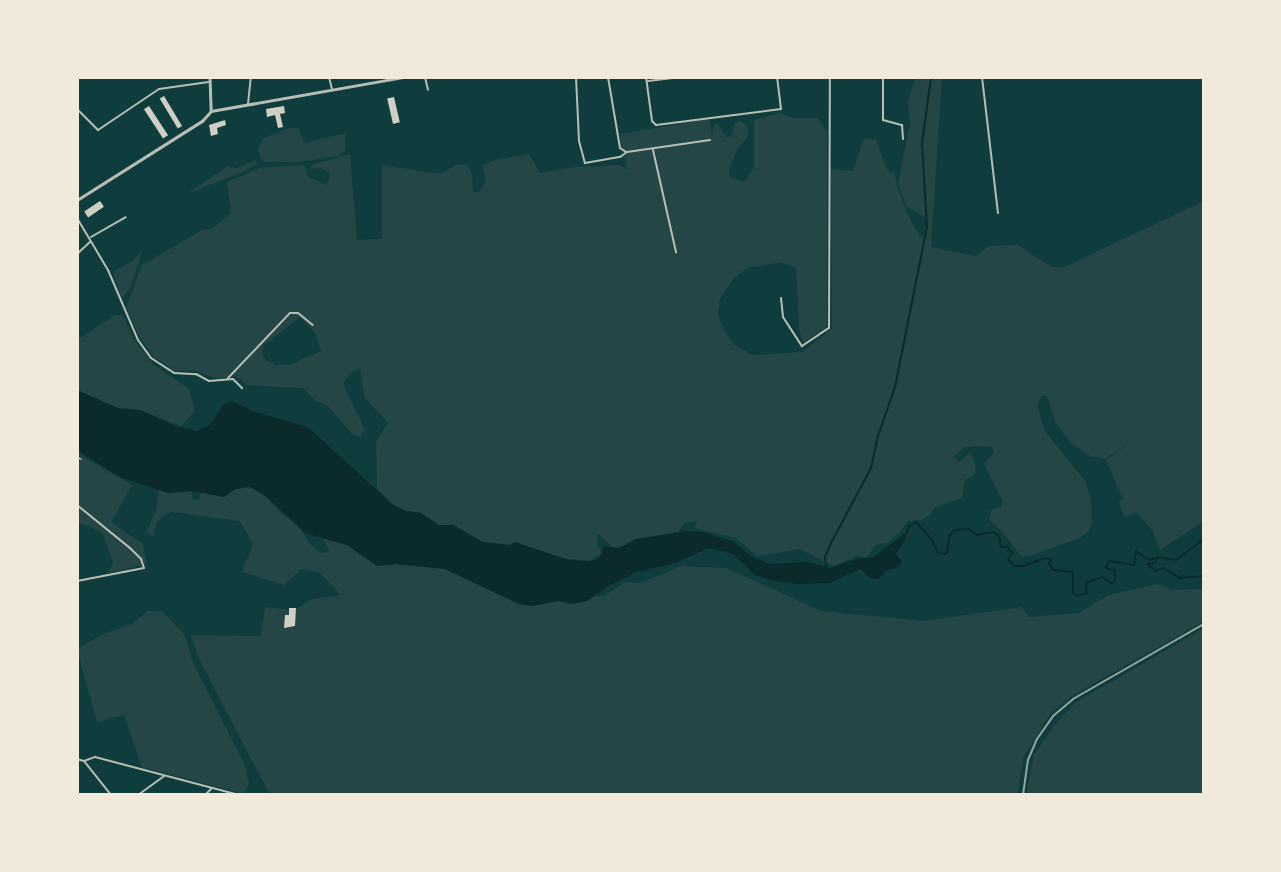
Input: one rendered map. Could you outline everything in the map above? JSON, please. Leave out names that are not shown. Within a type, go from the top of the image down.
[{"type":"street","points":[[248,104],[250,77]]},
{"type":"street","points":[[329,77],[332,89]]},
{"type":"street","points":[[366,77],[366,84]]},
{"type":"street","points":[[77,200],[202,121],[211,111],[404,77]]},
{"type":"street","points":[[425,77],[428,90]]},
{"type":"street","points":[[576,77],[582,161],[587,163],[620,157],[627,152],[710,140]]},
{"type":"street","points":[[608,77],[620,148],[627,152]]},
{"type":"street","points":[[681,77],[646,79],[652,121],[656,125],[780,109],[777,77]]},
{"type":"street","points":[[780,298],[783,317],[802,346],[829,328],[830,77]]},
{"type":"street","points":[[883,77],[883,120],[902,125],[903,139]]},
{"type":"street","points":[[982,77],[998,213]]},
{"type":"street","points":[[77,109],[99,130],[159,89],[210,79],[211,111]]},
{"type":"street","points":[[830,114],[835,114]]},
{"type":"street","points":[[652,149],[676,252]]},
{"type":"street","points":[[89,238],[126,217]]},
{"type":"street","points":[[77,218],[108,270],[138,340],[151,358],[174,373],[197,374],[214,381],[228,378],[290,313],[298,313],[313,325]]},
{"type":"street","points":[[77,254],[91,242]]},
{"type":"street","points":[[228,378],[243,388]]},
{"type":"street","points":[[77,505],[136,553],[144,568],[77,581]]},
{"type":"street","points":[[83,761],[95,757],[239,795]]},
{"type":"street","points":[[77,759],[83,761],[111,795]]},
{"type":"street","points":[[138,795],[165,775]]},
{"type":"street","points":[[205,795],[212,788]]},
{"type":"shaded area","points":[[916,77],[942,77],[931,247],[976,256],[989,246],[1018,245],[1051,267],[1064,267],[1204,201],[1204,521],[1160,550],[1153,531],[1136,512],[1125,518],[1119,502],[1123,499],[1106,460],[1131,442],[1105,459],[1090,456],[1070,442],[1056,423],[1047,396],[1042,396],[1037,404],[1044,430],[1085,481],[1091,500],[1092,521],[1088,532],[1080,538],[1029,556],[1022,557],[1001,530],[989,520],[991,510],[1001,507],[1003,502],[984,464],[994,452],[992,447],[973,446],[964,448],[953,457],[960,462],[970,452],[976,466],[975,474],[965,480],[962,498],[935,507],[930,515],[921,520],[908,521],[889,542],[876,545],[867,557],[858,556],[833,566],[800,549],[757,556],[736,538],[695,528],[697,521],[685,523],[678,532],[636,539],[619,548],[613,548],[598,534],[597,545],[602,553],[590,561],[560,558],[515,542],[510,545],[483,542],[453,525],[439,525],[421,513],[406,511],[392,504],[377,488],[376,441],[388,423],[365,398],[360,369],[349,374],[343,384],[365,429],[360,437],[352,434],[328,406],[316,401],[303,388],[247,385],[234,375],[218,379],[196,371],[175,371],[153,356],[140,338],[126,308],[142,265],[202,230],[213,228],[231,213],[227,182],[260,168],[305,165],[308,177],[327,185],[330,173],[320,168],[311,169],[311,165],[350,154],[357,240],[379,239],[382,237],[382,165],[439,174],[456,165],[467,165],[472,174],[473,192],[479,192],[486,182],[483,166],[494,160],[529,154],[540,173],[574,167],[620,165],[627,170],[620,134],[709,119],[712,134],[714,125],[718,124],[727,138],[732,135],[735,122],[741,121],[748,128],[748,136],[737,150],[729,169],[730,177],[744,182],[754,168],[754,120],[779,113],[792,118],[818,118],[827,132],[827,327],[803,343],[799,329],[796,268],[780,262],[747,268],[734,278],[720,299],[718,314],[733,344],[752,355],[803,352],[832,328],[831,169],[853,171],[864,138],[876,140],[888,171],[895,173],[897,186],[907,213],[920,237],[924,235],[927,218],[907,207],[898,184],[910,123],[908,100]],"holes":[[[300,317],[315,332],[321,351],[290,365],[276,365],[266,360],[262,353],[263,346]]]},
{"type":"shaded area","points":[[289,128],[298,128],[305,143],[346,133],[345,151],[337,156],[300,162],[263,162],[258,150],[262,139]]},
{"type":"shaded area","points":[[256,160],[257,164],[243,172],[188,193],[227,167],[237,168]]},
{"type":"shaded area","points":[[142,251],[131,286],[122,299],[113,272],[132,261]]},
{"type":"shaded area","points":[[115,315],[122,315],[135,341],[153,364],[189,389],[195,411],[181,426],[140,410],[118,409],[77,390],[77,340]]},
{"type":"shaded area","points":[[77,390],[118,408],[140,410],[175,426],[197,431],[210,425],[223,405],[232,401],[252,411],[308,427],[392,504],[406,511],[421,513],[439,525],[453,525],[483,542],[510,545],[515,542],[569,560],[591,561],[600,557],[604,546],[619,548],[636,539],[687,531],[703,532],[732,541],[751,556],[770,564],[807,562],[830,568],[856,559],[874,557],[904,534],[907,536],[896,554],[902,562],[878,579],[870,578],[860,569],[830,583],[797,584],[769,580],[755,575],[733,554],[709,548],[675,563],[637,572],[610,585],[587,601],[572,604],[558,601],[532,606],[519,604],[445,569],[395,564],[377,566],[347,545],[305,533],[267,497],[250,487],[235,489],[224,497],[192,491],[168,493],[120,477],[77,450]]},
{"type":"shaded area","points":[[77,453],[132,485],[111,522],[143,544],[147,564],[109,573],[113,562],[102,532],[77,522]]},
{"type":"shaded area","points":[[250,487],[263,494],[280,512],[300,527],[309,543],[321,553],[329,551],[324,539],[347,545],[377,566],[395,564],[445,569],[519,604],[532,606],[558,601],[587,601],[593,596],[604,596],[625,582],[640,583],[682,566],[726,568],[821,611],[923,621],[1021,607],[1029,617],[1079,613],[1109,595],[1158,584],[1172,590],[1204,589],[1204,621],[1072,696],[1051,713],[1024,756],[1017,795],[270,795],[199,659],[191,635],[261,636],[265,607],[294,610],[313,599],[341,595],[319,572],[301,569],[284,585],[242,572],[253,544],[240,521],[171,512],[163,515],[156,524],[153,536],[146,533],[156,511],[159,489],[168,493],[192,491],[192,498],[196,500],[201,492],[226,495],[236,489]]},
{"type":"shaded area","points":[[148,611],[162,611],[184,634],[194,665],[244,763],[249,783],[244,794],[142,767],[124,715],[97,722],[77,649],[101,635],[131,624]]},
{"type":"shaded area","points":[[1204,628],[1204,795],[1026,795],[1034,755],[1053,727],[1075,703]]},
{"type":"building","points":[[164,96],[182,126],[178,129],[160,99]]},
{"type":"building","points":[[394,97],[400,122],[393,124],[387,99]]},
{"type":"building","points":[[149,106],[168,135],[163,139],[144,109]]},
{"type":"building","points":[[284,106],[285,113],[280,114],[283,127],[278,128],[275,115],[267,117],[266,109]]},
{"type":"building","points":[[225,120],[226,125],[217,128],[218,134],[211,136],[209,125]]},
{"type":"building","points":[[100,201],[104,207],[88,217],[84,212]]},
{"type":"building","points":[[289,608],[296,608],[295,626],[284,628],[285,615],[289,615]]},
{"type":"waterway","points":[[826,567],[825,557],[831,543],[871,468],[878,436],[895,387],[927,227],[922,143],[931,77]]},
{"type":"waterway","points":[[905,537],[909,526],[916,522],[932,540],[937,552],[944,554],[947,553],[950,535],[955,530],[969,529],[977,535],[993,532],[999,536],[1001,547],[1008,547],[1012,553],[1008,559],[1014,566],[1024,566],[1045,558],[1051,559],[1049,564],[1054,570],[1073,572],[1073,593],[1077,596],[1087,593],[1086,583],[1102,577],[1111,583],[1115,580],[1115,571],[1106,568],[1109,561],[1134,565],[1136,551],[1149,560],[1157,558],[1155,563],[1147,564],[1156,571],[1163,568],[1180,578],[1204,576]]},
{"type":"waterway","points":[[1157,557],[1176,560],[1204,539]]},
{"type":"railway","points":[[1023,795],[1028,760],[1037,739],[1053,716],[1073,699],[1204,624]]}]
